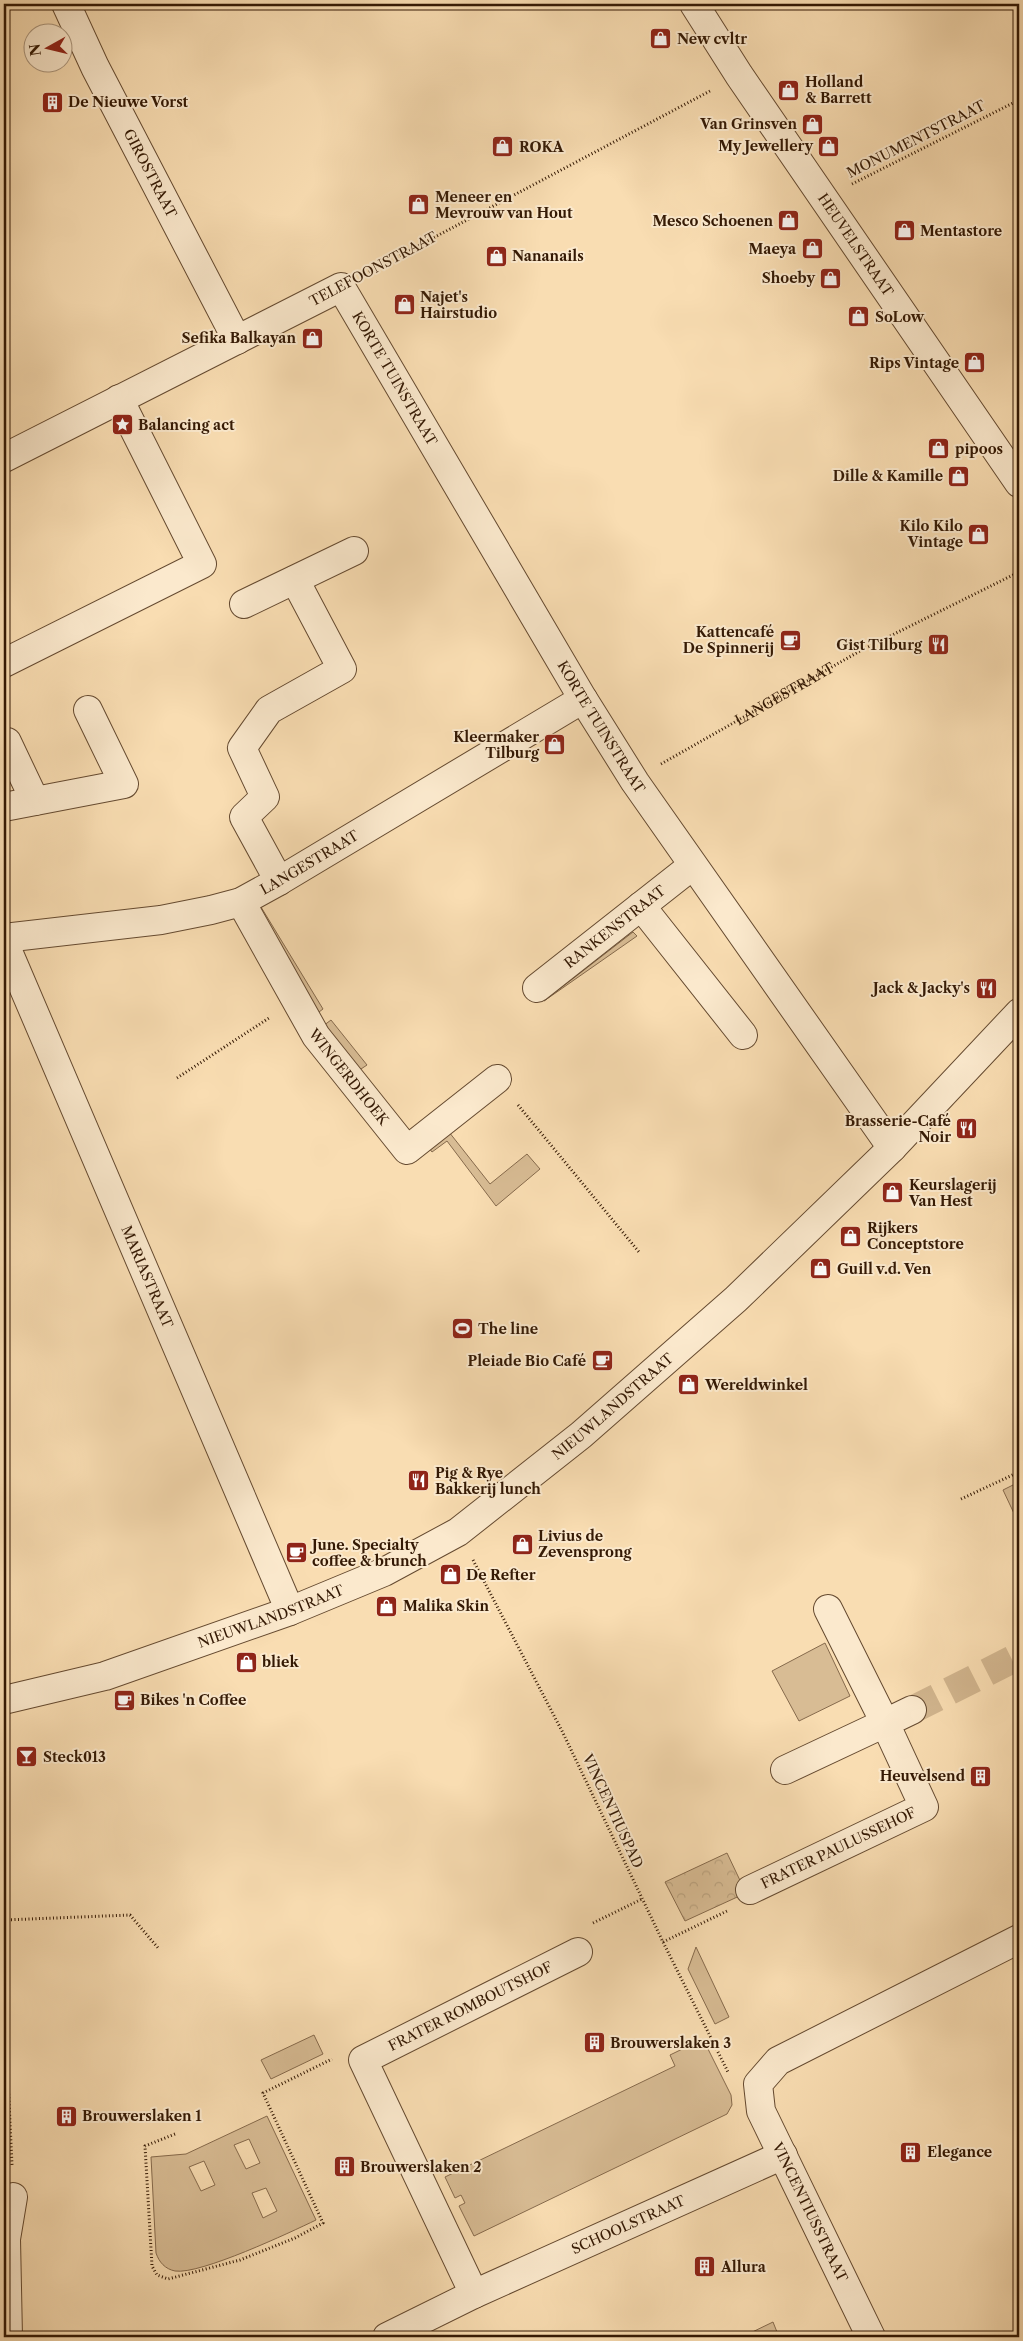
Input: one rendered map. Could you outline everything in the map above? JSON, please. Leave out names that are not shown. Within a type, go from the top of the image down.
[{"type":"street","name":"GIROSTRAAT","points":[[66,4],[95,66],[237,340]]},
{"type":"street","name":"HEUVELSTRAAT","points":[[694,4],[740,75],[1019,483]]},
{"type":"street","name":"TELEFOONSTRAAT","points":[[4,458],[341,287]]},
{"type":"street","name":"KORTE TUINSTRAAT","points":[[341,287],[583,699],[635,782],[692,866],[892,1148]]},
{"type":"street","points":[[4,663],[202,564],[120,399]]},
{"type":"street","points":[[244,604],[354,551]]},
{"type":"street","points":[[279,881],[244,816],[265,797],[242,748],[269,710],[342,669],[295,580]]},
{"type":"street","name":"LANGESTRAAT","points":[[4,938],[161,920],[241,902],[583,699]]},
{"type":"street","points":[[4,807],[124,784],[88,710]]},
{"type":"street","points":[[7,742],[35,801]]},
{"type":"street","name":"RANKENSTRAAT","points":[[537,988],[692,866]]},
{"type":"street","name":"WINGERDHOEK","points":[[241,902],[316,1036],[406,1150],[497,1079]]},
{"type":"street","points":[[641,906],[743,1035]]},
{"type":"street","name":"MARIASTRAAT","points":[[4,942],[290,1611]]},
{"type":"street","name":"NIEUWLANDSTRAAT","points":[[4,1700],[105,1676],[290,1611],[384,1572],[458,1532],[581,1435],[736,1299],[892,1148],[1019,1013]]},
{"type":"street","name":"FRATER PAULUSSEHOF","points":[[750,1890],[924,1807],[885,1723],[828,1609]]},
{"type":"street","points":[[785,1770],[912,1710]]},
{"type":"street","points":[[758,2084],[778,2061],[1019,1939]]},
{"type":"street","name":"FRATER ROMBOUTSHOF","points":[[352,2058],[578,1952]]},
{"type":"street","points":[[352,2058],[474,2294]]},
{"type":"street","name":"VINCENTIUSSTRAAT","points":[[758,2084],[761,2112],[871,2337]]},
{"type":"street","name":"SCHOOLSTRAAT","points":[[387,2337],[474,2294],[782,2155]]},
{"type":"street","points":[[8,2337],[6,2239],[13,2197]]},
{"type":"path","name":"TELEFOONSTRAAT","points":[[341,287],[740,75]]},
{"type":"path","name":"MONUMENTSTRAAT","points":[[824,198],[1019,100]]},
{"type":"path","name":"LANGESTRAAT","points":[[635,782],[664,762],[860,651],[1019,572]]},
{"type":"path","points":[[177,1078],[296,1000]]},
{"type":"path","points":[[497,1079],[547,1143],[639,1252]]},
{"type":"path","points":[[961,1499],[1019,1472]]},
{"type":"path","name":"VINCENTIUSPAD","points":[[458,1532],[563,1733],[727,2072],[758,2084]]},
{"type":"path","points":[[663,1942],[750,1900],[750,1890]]},
{"type":"path","points":[[590,1924],[642,1899]]},
{"type":"path","points":[[4,1920],[130,1915],[159,1949]]},
{"type":"path","points":[[4,1996],[13,2197]]},
{"type":"path","points":[[175,2134],[145,2146],[152,2266],[157,2275],[168,2279],[240,2260],[295,2238],[323,2223],[263,2093],[352,2058]]},
{"type":"green space","points":[[261,907],[323,1009],[315,1015],[258,909]]},
{"type":"green space","points":[[633,932],[637,936],[544,1001]]},
{"type":"green space","points":[[331,1020],[367,1065],[358,1071],[323,1026]]},
{"type":"green space","points":[[449,1132],[490,1184],[527,1154],[540,1169],[496,1206],[447,1141],[432,1152],[429,1148]]},
{"type":"green space","points":[[1019,1482],[1019,1524],[1003,1490]]},
{"type":"green space","points":[[825,1643],[850,1696],[799,1721],[772,1671]]},
{"type":"green space","points":[[727,1853],[746,1893],[685,1921],[665,1882]]},
{"type":"green space","points":[[696,1947],[729,2017],[715,2024],[688,1969]]},
{"type":"green space","points":[[314,2035],[323,2054],[271,2079],[261,2060]]},
{"type":"green space","points":[[703,2039],[731,2095],[732,2105],[727,2114],[474,2236],[459,2206],[465,2203],[461,2195],[455,2198],[445,2177],[675,2066],[670,2055]]},
{"type":"green space","points":[[267,2116],[316,2220],[224,2260],[187,2270],[175,2271],[168,2269],[156,2253],[151,2157],[186,2154]],"holes":[[[249,2139],[260,2163],[246,2169],[234,2145]],[[204,2161],[215,2185],[201,2191],[189,2167]],[[266,2188],[277,2211],[263,2218],[252,2193]]]},
{"type":"green space","points":[[773,2322],[779,2337],[742,2337]]},
{"type":"tunnel","points":[[912,1710],[1019,1656]]},
{"type":"place","name":"New cvltr","points":[[661,39]]},
{"type":"place","name":"Holland & Barrett","points":[[789,90]]},
{"type":"place","name":"De Nieuwe Vorst","points":[[52,102]]},
{"type":"place","name":"Van Grinsven","points":[[813,124]]},
{"type":"place","name":"My Jewellery","points":[[829,146]]},
{"type":"place","name":"ROKA","points":[[503,147]]},
{"type":"place","name":"Meneer en Mevrouw van Hout","points":[[419,205]]},
{"type":"place","name":"Mesco Schoenen","points":[[789,221]]},
{"type":"place","name":"Mentastore","points":[[904,231]]},
{"type":"place","name":"Maeya","points":[[812,249]]},
{"type":"place","name":"Nananails","points":[[496,256]]},
{"type":"place","name":"Shoeby","points":[[831,278]]},
{"type":"place","name":"Najet's Hairstudio","points":[[404,305]]},
{"type":"place","name":"SoLow","points":[[859,317]]},
{"type":"place","name":"Sefika Balkayan","points":[[312,338]]},
{"type":"place","name":"Rips Vintage","points":[[975,363]]},
{"type":"place","name":"Balancing act","points":[[122,425]]},
{"type":"place","name":"pipoos","points":[[939,449]]},
{"type":"place","name":"Dille & Kamille","points":[[959,476]]},
{"type":"place","name":"Kilo Kilo Vintage","points":[[979,534]]},
{"type":"place","name":"Kattencafé De Spinnerij","points":[[790,640]]},
{"type":"place","name":"Gist Tilburg","points":[[938,645]]},
{"type":"place","name":"Kleermaker Tilburg","points":[[555,745]]},
{"type":"place","name":"Jack & Jacky's","points":[[986,988]]},
{"type":"place","name":"Brasserie-Café Noir","points":[[967,1129]]},
{"type":"place","name":"Keurslagerij Van Hest","points":[[893,1193]]},
{"type":"place","name":"Rijkers Conceptstore","points":[[851,1236]]},
{"type":"place","name":"Guill v.d. Ven","points":[[821,1269]]},
{"type":"place","name":"The line","points":[[462,1329]]},
{"type":"place","name":"Pleiade Bio Café","points":[[602,1361]]},
{"type":"place","name":"Wereldwinkel","points":[[689,1385]]},
{"type":"place","name":"Pig & Rye Bakkerij lunch","points":[[419,1481]]},
{"type":"place","name":"Livius de Zevensprong","points":[[522,1544]]},
{"type":"place","name":"June. Specialty coffee & brunch","points":[[296,1553]]},
{"type":"place","name":"De Refter","points":[[450,1575]]},
{"type":"place","name":"Malika Skin","points":[[387,1606]]},
{"type":"place","name":"bliek","points":[[246,1662]]},
{"type":"place","name":"Bikes 'n Coffee","points":[[124,1700]]},
{"type":"place","name":"Steck013","points":[[27,1757]]},
{"type":"place","name":"Heuvelsend","points":[[981,1776]]},
{"type":"place","name":"Brouwerslaken 3","points":[[594,2043]]},
{"type":"place","name":"Brouwerslaken 1","points":[[66,2116]]},
{"type":"place","name":"Elegance","points":[[911,2152]]},
{"type":"place","name":"Brouwerslaken 2","points":[[344,2167]]},
{"type":"place","name":"Allura","points":[[705,2267]]}]
